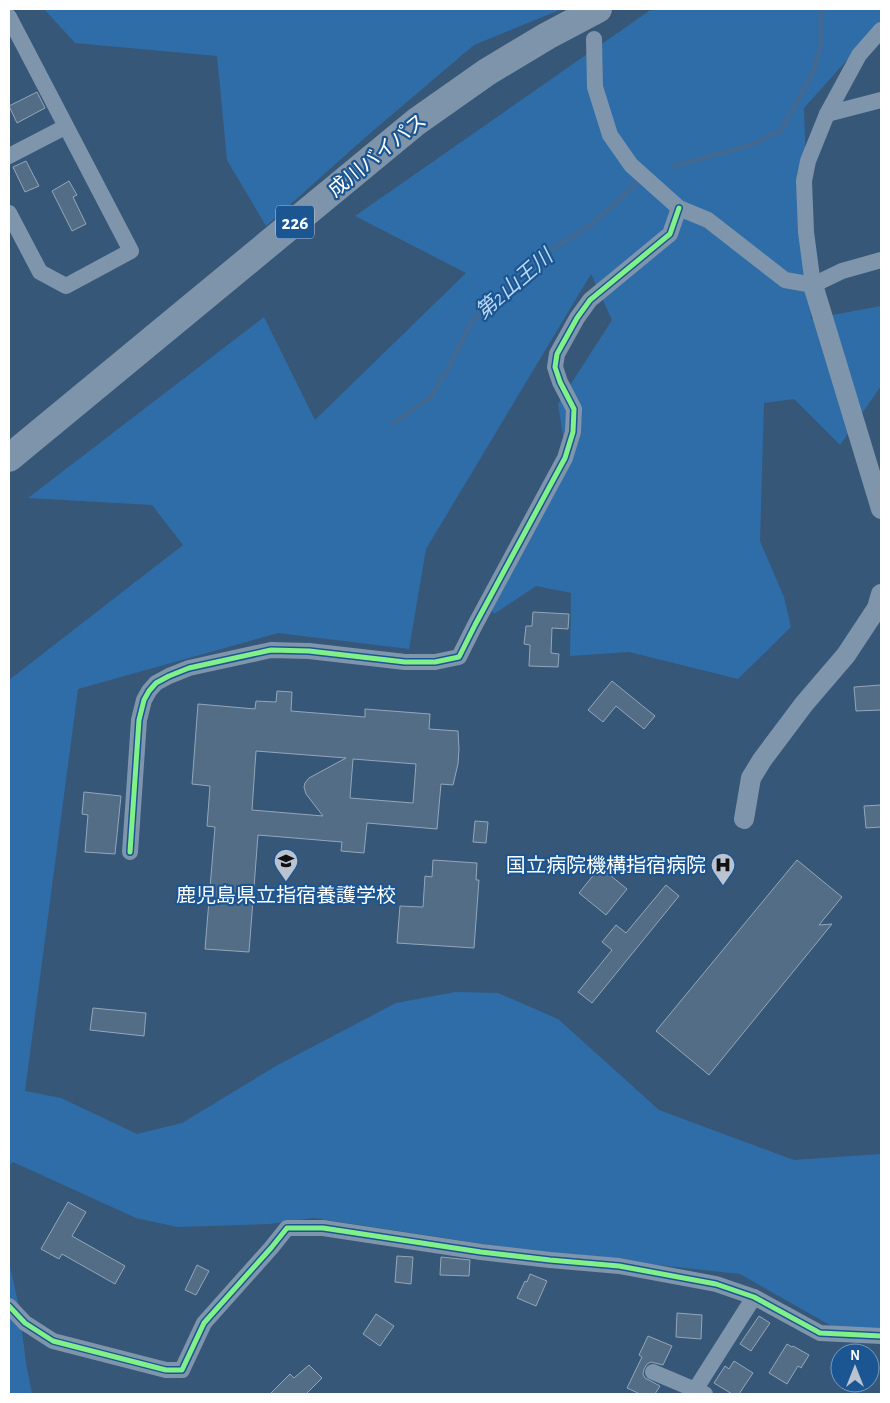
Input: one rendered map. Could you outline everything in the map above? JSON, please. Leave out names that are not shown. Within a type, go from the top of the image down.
[{"type":"highway","name":"成川バイパス","points":[[9,458],[416,122],[486,72],[598,9]]},
{"type":"street","points":[[9,17],[131,251],[66,286],[40,272],[9,213]]},
{"type":"street","points":[[881,30],[859,55],[827,114],[808,161],[804,181],[806,232],[813,285],[881,509]]},
{"type":"street","points":[[594,39],[595,88],[610,135],[631,165],[679,208],[708,220],[785,280],[813,285],[842,271],[881,260]]},
{"type":"street","points":[[827,114],[881,100]]},
{"type":"street","points":[[9,156],[66,127]]},
{"type":"street","points":[[130,852],[138,720],[144,700],[156,683],[189,668],[271,650],[309,651],[405,662],[435,662],[459,657],[565,458],[574,432],[574,409],[560,382],[555,367],[557,354],[577,318],[590,300],[670,234],[679,208]]},
{"type":"street","points":[[744,819],[752,778],[762,760],[804,704],[846,655],[877,608],[881,594]]},
{"type":"street","points":[[9,1306],[26,1322],[53,1341],[166,1370],[182,1370],[204,1323],[287,1228],[323,1228],[481,1252],[619,1266],[716,1284],[754,1297],[820,1332],[881,1336]]},
{"type":"street","points":[[653,1372],[700,1392],[754,1297]]},
{"type":"shaded area","points":[[44,9],[562,9],[474,45],[368,135],[266,226],[227,160],[217,56],[75,43]]},
{"type":"shaded area","points":[[656,9],[881,9],[881,22],[804,108],[811,319],[881,306],[881,386],[840,445],[794,399],[764,403],[760,541],[784,597],[791,627],[738,679],[629,652],[570,656],[571,593],[536,586],[494,614],[487,602],[565,448],[558,404],[612,320],[591,274],[426,549],[409,649],[278,633],[78,689],[25,1091],[61,1098],[137,1134],[182,1123],[276,1066],[396,1003],[456,992],[498,993],[558,1019],[659,1110],[794,1160],[881,1154],[881,1333],[835,1328],[740,1274],[529,1251],[314,1218],[269,1224],[177,1227],[136,1218],[13,1162],[9,1166],[9,680],[183,545],[152,505],[28,498],[264,317],[315,420],[466,273],[355,216],[649,11]]},
{"type":"shaded area","points":[[9,1262],[19,1307],[32,1394],[9,1394]]},
{"type":"building","points":[[37,92],[45,108],[17,123],[9,106]]},
{"type":"building","points":[[26,161],[39,186],[25,192],[13,167]]},
{"type":"building","points":[[69,181],[77,195],[73,197],[86,224],[72,231],[52,191]]},
{"type":"building","points":[[533,612],[569,614],[568,629],[552,628],[551,653],[559,654],[558,667],[529,666],[530,645],[524,644],[526,626],[532,626]]},
{"type":"building","points":[[612,681],[655,716],[644,729],[616,706],[603,722],[588,710]]},
{"type":"building","points":[[881,685],[881,710],[856,711],[854,687]]},
{"type":"building","points":[[277,691],[292,692],[291,711],[365,717],[365,709],[430,714],[429,729],[458,731],[458,764],[453,785],[441,784],[437,829],[367,823],[364,853],[341,851],[342,842],[258,835],[249,952],[205,949],[215,827],[207,826],[210,786],[192,784],[198,704],[255,709],[256,701],[276,702]],"holes":[[[256,751],[346,758],[309,778],[305,783],[306,794],[323,816],[252,810]],[[353,759],[416,764],[413,803],[350,798]]]},
{"type":"building","points":[[84,792],[121,796],[115,854],[85,852],[88,815],[82,814]]},
{"type":"building","points":[[881,805],[881,827],[866,828],[864,806]]},
{"type":"building","points":[[475,821],[488,822],[486,843],[473,842]]},
{"type":"building","points":[[433,860],[477,863],[476,880],[479,880],[474,948],[397,943],[400,906],[423,907],[425,876],[432,877]]},
{"type":"building","points":[[797,860],[842,897],[819,925],[832,924],[709,1075],[656,1031]]},
{"type":"building","points":[[600,867],[627,889],[606,915],[579,893]]},
{"type":"building","points":[[666,885],[679,896],[592,1003],[578,992],[612,950],[602,942],[616,925],[626,933]]},
{"type":"building","points":[[93,1008],[146,1013],[144,1036],[90,1030]]},
{"type":"building","points":[[68,1202],[86,1212],[72,1236],[125,1266],[115,1284],[62,1254],[59,1259],[41,1249]]},
{"type":"building","points":[[397,1256],[413,1257],[411,1284],[395,1282]]},
{"type":"building","points":[[441,1257],[470,1260],[469,1276],[440,1275]]},
{"type":"building","points":[[197,1265],[209,1271],[196,1295],[185,1290]]},
{"type":"building","points":[[530,1274],[547,1281],[536,1306],[517,1298]]},
{"type":"building","points":[[677,1313],[702,1315],[701,1339],[676,1337]]},
{"type":"building","points":[[376,1314],[394,1326],[380,1346],[363,1334]]},
{"type":"building","points":[[759,1316],[770,1323],[751,1351],[740,1344]]},
{"type":"building","points":[[648,1336],[672,1346],[663,1365],[651,1362],[644,1369],[643,1374],[645,1378],[660,1386],[655,1394],[640,1394],[627,1388],[642,1357],[639,1355]]},
{"type":"building","points":[[787,1344],[809,1355],[801,1368],[798,1366],[787,1384],[769,1373]]},
{"type":"building","points":[[734,1361],[753,1373],[739,1394],[732,1394],[714,1383],[725,1366],[729,1369]]},
{"type":"building","points":[[309,1365],[322,1378],[306,1394],[270,1394],[290,1374],[294,1378]]},
{"type":"waterway","name":"第2山王川","points":[[674,166],[751,145],[782,130],[814,70],[821,45],[821,9]]},
{"type":"waterway","name":"第2山王川","points":[[393,423],[430,398],[447,370],[472,321],[550,251],[589,226],[636,184]]},
{"type":"cycle path","points":[[130,852],[139,720],[144,700],[156,683],[189,668],[271,650],[309,651],[405,662],[435,662],[459,657],[565,458],[573,432],[574,409],[560,382],[555,367],[557,354],[577,318],[590,300],[670,234],[679,208]]},
{"type":"cycle path","points":[[9,1306],[25,1323],[53,1341],[166,1370],[182,1370],[204,1323],[287,1228],[323,1228],[481,1252],[619,1266],[716,1284],[754,1297],[820,1333],[881,1336]]},
{"type":"place","name":"鹿児島県立指宿養護学校","points":[[286,882]]},
{"type":"place","name":"国立病院機構指宿病院","points":[[723,886]]}]
